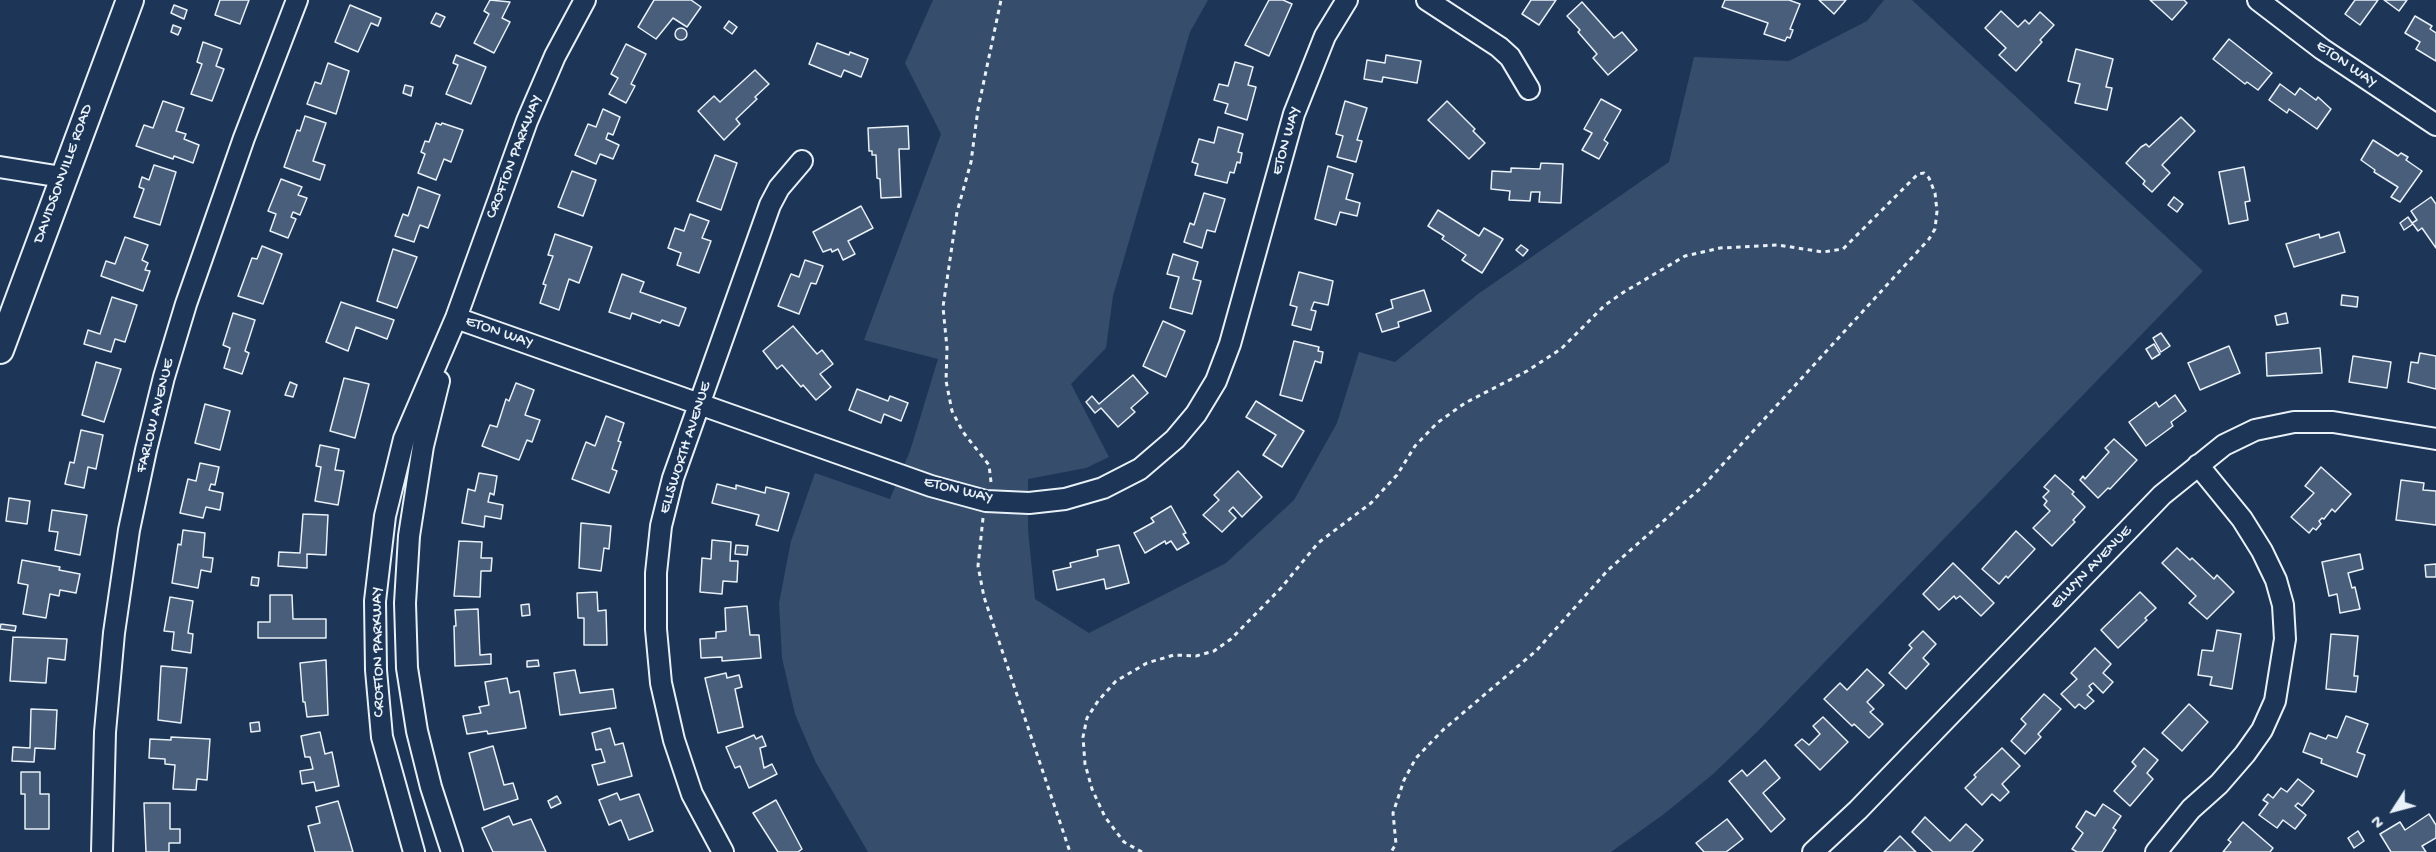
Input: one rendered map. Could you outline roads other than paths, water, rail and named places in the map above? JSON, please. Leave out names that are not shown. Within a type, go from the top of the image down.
[{"type":"main road","name":"DAVIDSONVILLE ROAD","points":[[0,350],[62,177],[130,0]]},
{"type":"street","name":"FARLOW AVENUE","points":[[102,852],[105,732],[114,633],[129,530],[146,450],[186,304],[244,138],[297,0]]},
{"type":"street","name":"CROFTON PARKWAY","points":[[414,852],[382,737],[376,670],[375,601],[385,516],[404,439],[456,318],[527,121],[555,56],[585,0]]},
{"type":"street","name":"ETON WAY","points":[[456,318],[699,402],[931,486],[986,501],[1029,503],[1065,499],[1103,488],[1140,469],[1175,440],[1196,414],[1216,381],[1230,344],[1294,114],[1325,36],[1347,0]]},
{"type":"street","points":[[1427,0],[1499,47],[1519,70],[1529,89]]},
{"type":"street","name":"ETON WAY","points":[[2258,0],[2322,49],[2436,125]]},
{"type":"street","name":"ELLSWORTH AVENUE","points":[[723,852],[692,794],[674,740],[661,683],[656,629],[656,573],[661,526],[673,478],[770,205],[778,188],[802,161]]},
{"type":"street","points":[[0,167],[62,177]]},
{"type":"street","name":"CROFTON PARKWAY","points":[[452,852],[431,788],[417,731],[407,668],[405,603],[409,536],[423,446],[456,318]]},
{"type":"street","name":"ELWYN AVENUE","points":[[1813,852],[1858,810],[2162,495],[2224,445],[2255,430],[2294,422],[2333,422],[2436,439]]},
{"type":"street","points":[[2156,852],[2191,809],[2219,784],[2262,730],[2275,701],[2285,639],[2283,606],[2276,580],[2262,551],[2242,519],[2198,465]]}]
